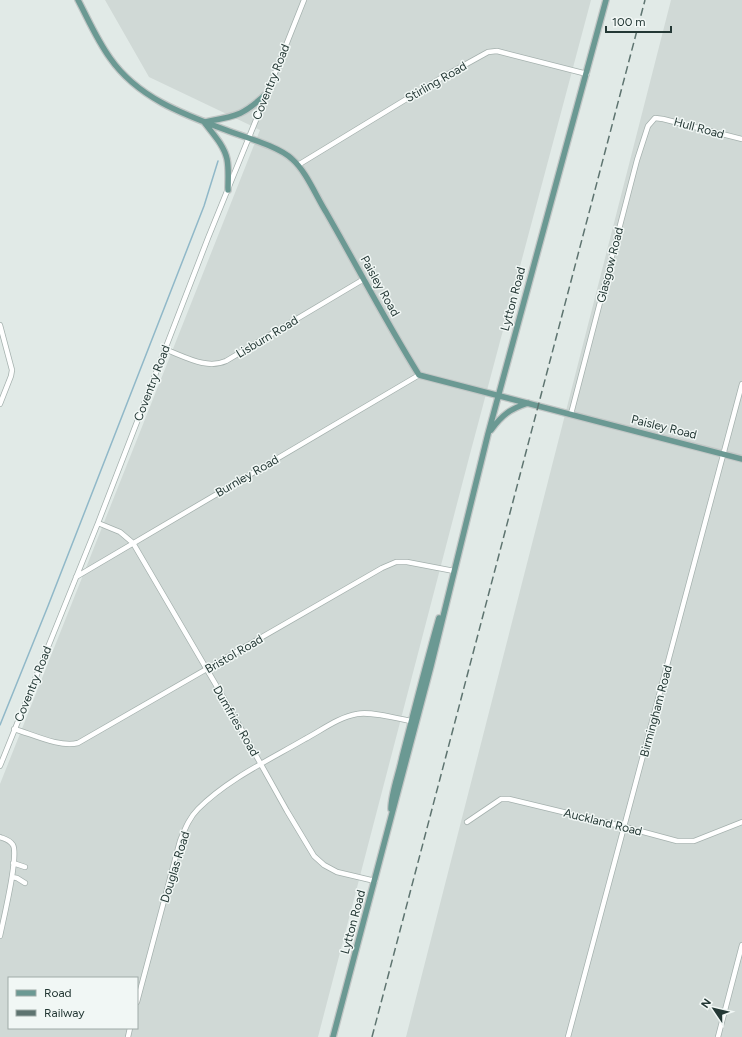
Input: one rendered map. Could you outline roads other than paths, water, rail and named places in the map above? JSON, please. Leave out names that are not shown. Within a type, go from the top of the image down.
[{"type":"main road","name":"Paisley Road","points":[[78,0],[110,59],[131,82],[154,99],[203,122],[249,138],[286,154],[298,165],[418,375],[742,459]]},
{"type":"main road","name":"Lytton Road","points":[[333,1037],[375,881],[414,722],[444,614],[498,396],[606,0]]},
{"type":"main road","points":[[228,190],[228,167],[225,152],[221,144],[203,122],[232,117],[245,112],[268,93]]},
{"type":"main road","points":[[488,434],[504,415],[518,406],[528,403]]},
{"type":"street","name":"Coventry Road","points":[[0,766],[98,523],[164,349],[268,93],[304,0]]},
{"type":"street","name":"Stirling Road","points":[[298,165],[440,78],[488,52],[497,51],[587,74]]},
{"type":"street","name":"Hull Road","points":[[656,118],[742,139]]},
{"type":"street","name":"Glasgow Road","points":[[571,414],[637,160],[648,126],[656,118]]},
{"type":"street","name":"Lisburn Road","points":[[164,349],[204,364],[219,364],[364,279]]},
{"type":"street","points":[[0,326],[12,370],[0,404]]},
{"type":"street","name":"Burnley Road","points":[[76,577],[418,375]]},
{"type":"street","name":"Birmingham Road","points":[[568,1037],[742,384]]},
{"type":"street","name":"Dumfries Road","points":[[98,523],[120,532],[133,543],[314,856],[324,865],[337,872],[375,881]]},
{"type":"street","name":"Bristol Road","points":[[14,729],[62,744],[71,745],[78,743],[382,568],[396,562],[407,562],[454,571]]},
{"type":"street","name":"Douglas Road","points":[[138,998],[180,841],[190,818],[214,796],[261,764],[340,719],[359,713],[366,713],[414,722]]},
{"type":"street","name":"Auckland Road","points":[[467,822],[501,799],[509,799],[625,826],[673,840],[688,842],[742,822]]},
{"type":"street","points":[[0,836],[13,845],[15,852],[12,877],[0,936]]},
{"type":"street","points":[[13,863],[25,867]]},
{"type":"street","points":[[12,877],[26,883]]},
{"type":"street","points":[[718,1037],[742,945]]},
{"type":"street","points":[[735,970],[742,967]]},
{"type":"waterway","points":[[0,725],[204,206],[218,161]]},
{"type":"railway","points":[[372,1037],[645,0]]}]
